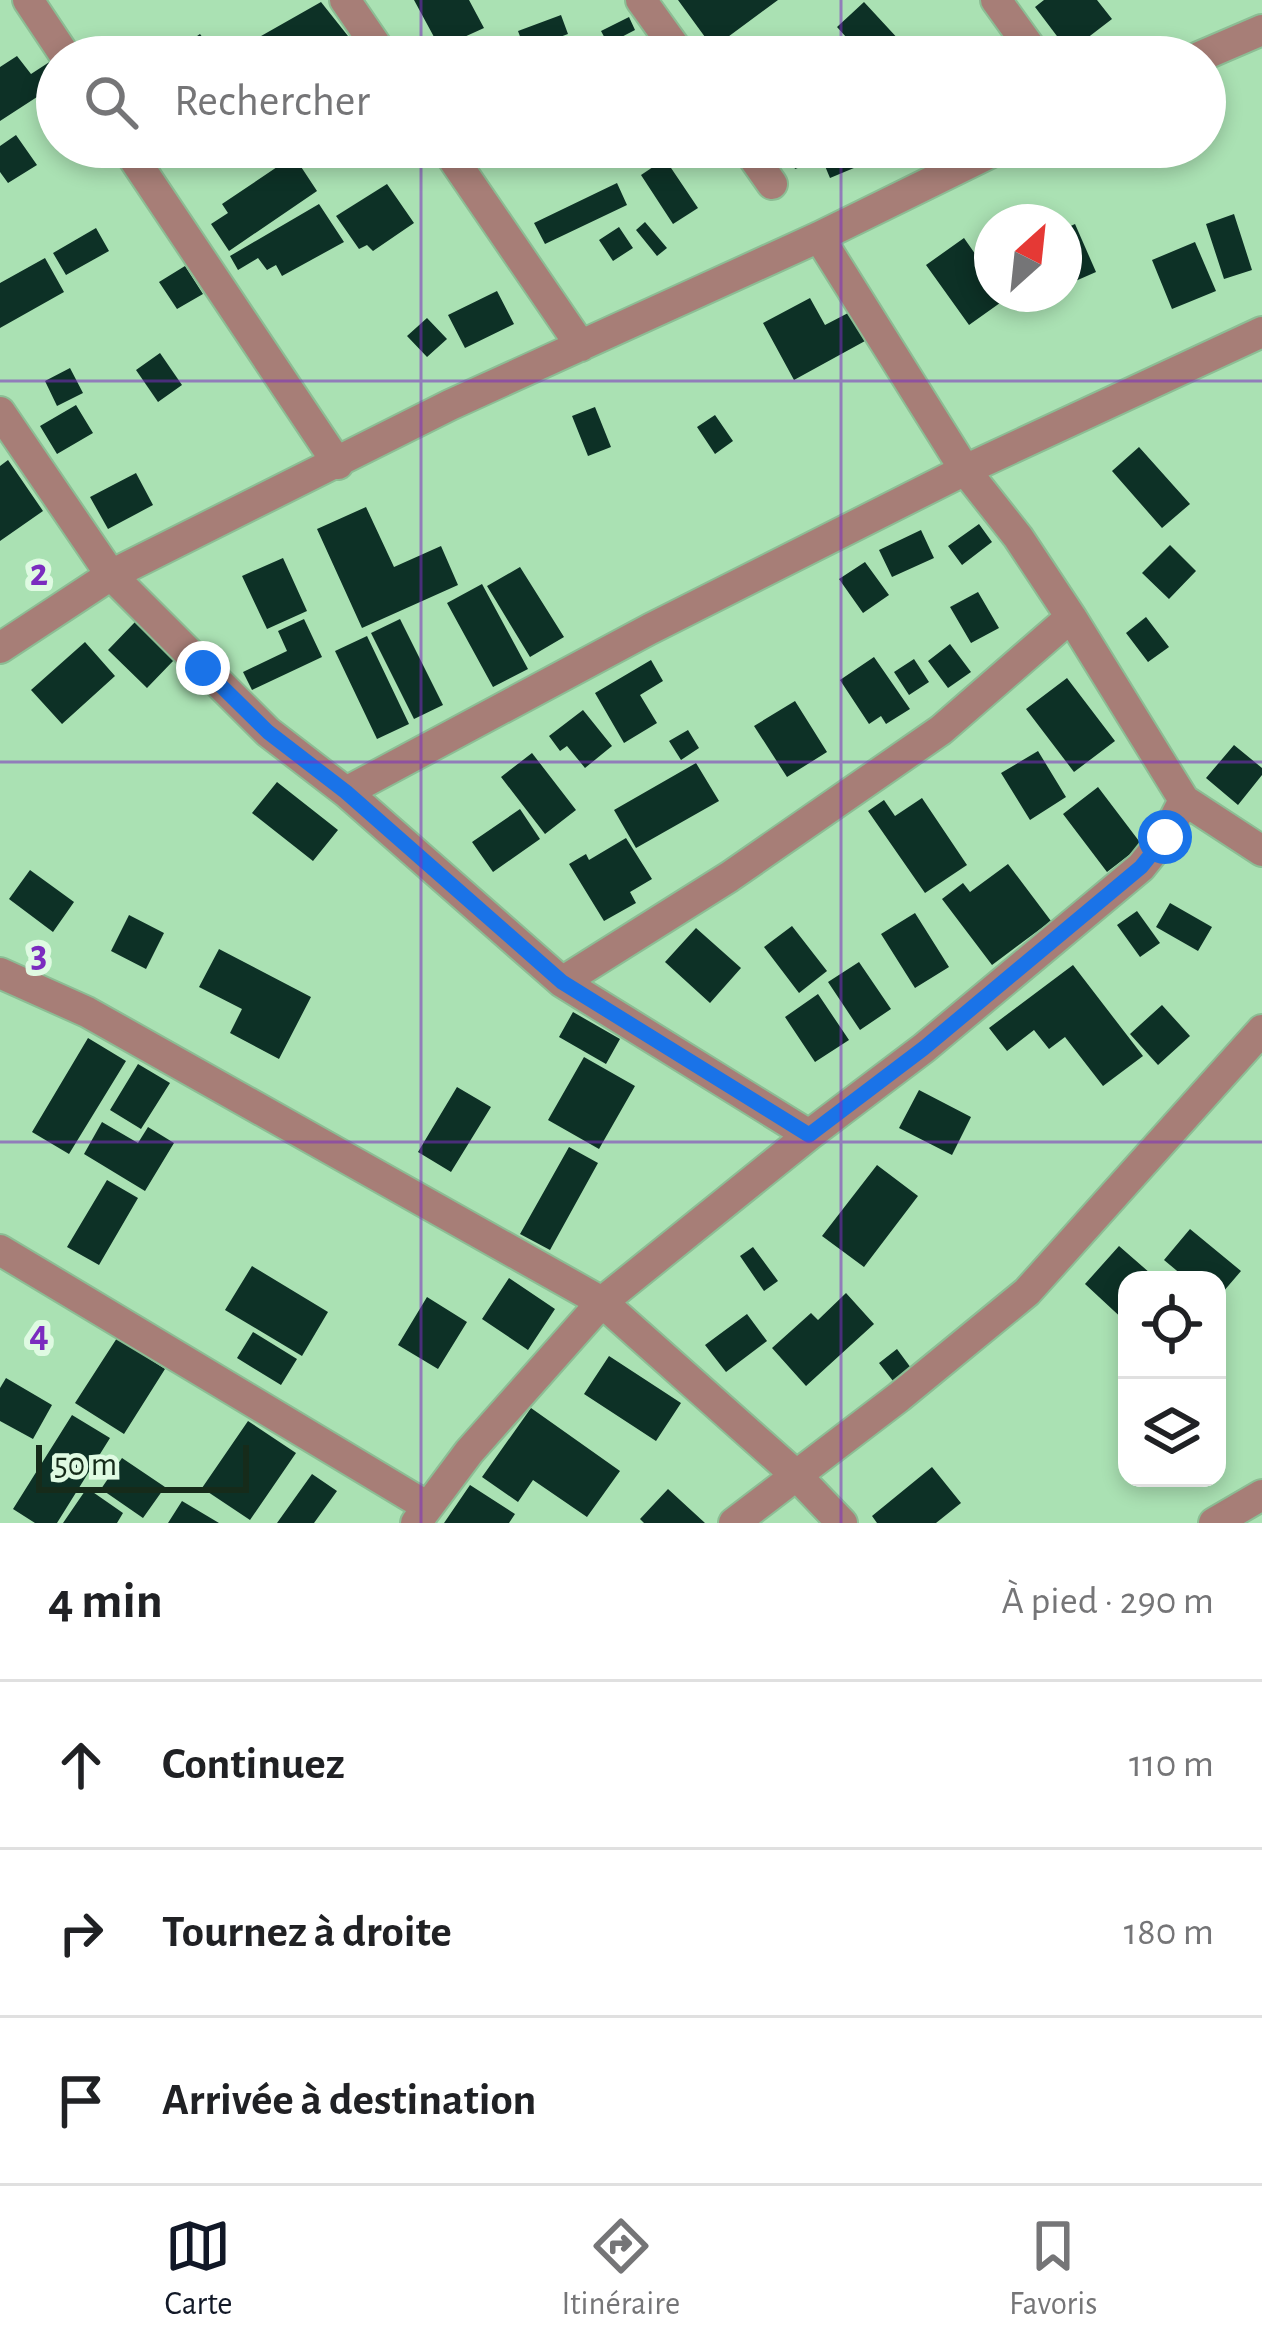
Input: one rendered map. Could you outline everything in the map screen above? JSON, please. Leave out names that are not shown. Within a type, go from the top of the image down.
[{"type":"street","points":[[28,0],[52,36]]},
{"type":"street","points":[[346,0],[370,36]]},
{"type":"street","points":[[641,0],[667,36]]},
{"type":"street","points":[[996,0],[1022,36]]},
{"type":"street","points":[[1226,45],[1262,30]]},
{"type":"street","points":[[140,168],[338,464]]},
{"type":"street","points":[[459,168],[580,346]]},
{"type":"street","points":[[761,168],[772,184]]},
{"type":"street","points":[[0,648],[111,575],[450,405],[959,168]]},
{"type":"street","points":[[819,237],[965,470],[1018,537],[1071,617],[1184,800],[1262,851]]},
{"type":"street","points":[[346,792],[650,629],[965,470],[1262,332]]},
{"type":"street","points":[[0,412],[111,575],[268,732],[346,792],[562,982],[809,1135]]},
{"type":"street","points":[[562,982],[729,878],[941,730],[1071,617]]},
{"type":"street","points":[[0,1250],[422,1515],[602,1302],[924,1048],[1141,867],[1165,837],[1184,800]]},
{"type":"street","points":[[0,973],[87,1012],[602,1302],[797,1476],[842,1523]]},
{"type":"street","points":[[734,1523],[1027,1292],[1262,1030]]},
{"type":"street","points":[[1214,1523],[1262,1495]]},
{"type":"building","points":[[414,0],[469,0],[484,28],[466,36],[434,36]]},
{"type":"building","points":[[678,0],[778,0],[729,36],[704,36]]},
{"type":"building","points":[[1044,0],[1097,0],[1112,19],[1090,36],[1057,36],[1035,7]]},
{"type":"building","points":[[321,2],[348,36],[261,36]]},
{"type":"building","points":[[864,2],[895,36],[845,36],[837,27]]},
{"type":"building","points":[[561,15],[568,34],[520,36],[518,31]]},
{"type":"building","points":[[629,17],[635,30],[623,36],[604,36],[601,31]]},
{"type":"building","points":[[17,56],[31,74],[36,71],[36,98],[0,121],[0,67]]},
{"type":"building","points":[[16,135],[36,166],[8,183],[0,172],[0,146]]},
{"type":"building","points":[[276,168],[302,168],[317,191],[229,251],[211,224],[228,213],[222,204]]},
{"type":"building","points":[[652,168],[671,168],[698,208],[673,224],[641,175]]},
{"type":"building","points":[[826,168],[854,168],[830,178]]},
{"type":"building","points":[[617,183],[627,205],[545,244],[534,223]]},
{"type":"building","points":[[387,184],[414,223],[373,251],[367,245],[359,249],[336,216]]},
{"type":"building","points":[[319,204],[344,242],[282,276],[276,265],[267,270],[258,258],[238,270],[230,256]]},
{"type":"building","points":[[1234,214],[1252,270],[1224,279],[1206,224]]},
{"type":"building","points":[[645,222],[667,248],[657,256],[636,230]]},
{"type":"building","points":[[619,227],[633,248],[613,261],[599,240]]},
{"type":"building","points":[[96,228],[109,251],[66,275],[53,253]]},
{"type":"building","points":[[964,238],[974,252],[974,312],[987,312],[969,325],[926,265]]},
{"type":"building","points":[[1082,240],[1096,272],[1082,278]]},
{"type":"building","points":[[1195,242],[1216,291],[1172,309],[1152,260]]},
{"type":"building","points":[[45,258],[64,292],[0,328],[0,283]]},
{"type":"building","points":[[185,266],[203,294],[177,309],[159,282]]},
{"type":"building","points":[[497,291],[514,324],[465,348],[448,315]]},
{"type":"building","points":[[810,298],[825,325],[850,312],[865,341],[794,380],[763,323]]},
{"type":"building","points":[[427,318],[447,339],[427,357],[407,336]]},
{"type":"building","points":[[160,353],[182,385],[158,402],[136,370]]},
{"type":"building","points":[[70,368],[83,393],[57,406],[45,381]]},
{"type":"building","points":[[76,405],[93,433],[57,454],[40,426]]},
{"type":"building","points":[[595,407],[611,447],[588,456],[572,416]]},
{"type":"building","points":[[715,415],[733,441],[715,454],[697,427]]},
{"type":"building","points":[[1139,447],[1190,504],[1162,528],[1112,471]]},
{"type":"building","points":[[8,460],[43,511],[0,541],[0,466]]},
{"type":"building","points":[[136,473],[153,505],[108,529],[90,497]]},
{"type":"building","points":[[366,507],[394,567],[441,546],[458,585],[362,628],[317,529]]},
{"type":"building","points":[[979,524],[992,542],[962,565],[948,546]]},
{"type":"building","points":[[921,530],[934,558],[892,577],[879,550]]},
{"type":"building","points":[[1170,545],[1196,571],[1169,599],[1142,573]]},
{"type":"building","points":[[283,558],[307,611],[267,629],[242,576]]},
{"type":"building","points":[[865,562],[889,595],[863,613],[839,579]]},
{"type":"building","points":[[520,567],[564,637],[530,657],[487,586]]},
{"type":"building","points":[[482,584],[528,669],[493,687],[447,603]]},
{"type":"building","points":[[978,592],[999,628],[971,643],[950,607]]},
{"type":"building","points":[[1146,617],[1169,647],[1148,662],[1126,633]]},
{"type":"building","points":[[304,619],[322,657],[252,690],[243,672],[287,651],[278,631]]},
{"type":"building","points":[[400,619],[443,705],[414,719],[371,633]]},
{"type":"building","points":[[135,622],[175,659],[147,688],[108,650]]},
{"type":"building","points":[[367,636],[409,724],[377,739],[335,651]]},
{"type":"building","points":[[85,642],[115,676],[62,724],[31,690]]},
{"type":"building","points":[[950,644],[971,672],[948,688],[928,661]]},
{"type":"building","points":[[874,657],[910,709],[886,724],[881,716],[869,724],[840,680]]},
{"type":"building","points":[[914,659],[929,682],[909,695],[894,672]]},
{"type":"building","points":[[651,660],[663,681],[640,695],[657,723],[624,743],[595,693]]},
{"type":"building","points":[[1067,678],[1115,741],[1074,772],[1026,709]]},
{"type":"building","points":[[795,701],[827,752],[787,777],[754,726]]},
{"type":"building","points":[[583,710],[612,746],[585,768],[567,746],[560,751],[549,736]]},
{"type":"building","points":[[688,730],[699,748],[681,760],[669,741]]},
{"type":"building","points":[[1234,745],[1262,768],[1262,775],[1238,805],[1206,778]]},
{"type":"building","points":[[1038,751],[1066,797],[1030,820],[1001,773]]},
{"type":"building","points":[[532,753],[576,810],[545,834],[501,777]]},
{"type":"building","points":[[696,763],[719,801],[636,848],[614,810]]},
{"type":"building","points":[[277,782],[338,830],[313,861],[252,813]]},
{"type":"building","points":[[1098,787],[1142,845],[1107,872],[1063,814]]},
{"type":"building","points":[[922,798],[967,865],[925,893],[868,811],[884,800],[895,816]]},
{"type":"building","points":[[520,809],[540,839],[493,872],[472,842]]},
{"type":"building","points":[[626,838],[652,879],[630,892],[636,903],[604,921],[569,864],[586,854],[589,860]]},
{"type":"building","points":[[1008,864],[1051,921],[992,965],[942,899],[963,883],[970,892]]},
{"type":"building","points":[[30,870],[74,902],[53,932],[9,899]]},
{"type":"building","points":[[1170,903],[1212,927],[1198,951],[1156,927]]},
{"type":"building","points":[[1137,911],[1160,943],[1140,957],[1117,925]]},
{"type":"building","points":[[915,913],[949,967],[915,988],[881,934]]},
{"type":"building","points":[[129,915],[164,933],[146,969],[111,951]]},
{"type":"building","points":[[792,926],[827,971],[799,993],[764,947]]},
{"type":"building","points":[[696,928],[741,968],[710,1003],[665,962]]},
{"type":"building","points":[[219,949],[311,997],[279,1059],[230,1033],[242,1009],[199,987]]},
{"type":"building","points":[[859,962],[891,1009],[860,1030],[828,982]]},
{"type":"building","points":[[1073,965],[1143,1056],[1103,1086],[1065,1037],[1049,1049],[1034,1030],[1007,1051],[989,1028]]},
{"type":"building","points":[[818,994],[849,1040],[815,1062],[785,1017]]},
{"type":"building","points":[[1162,1005],[1190,1036],[1158,1065],[1130,1034]]},
{"type":"building","points":[[573,1012],[620,1039],[606,1064],[559,1037]]},
{"type":"building","points":[[88,1038],[126,1061],[69,1154],[32,1132]]},
{"type":"building","points":[[584,1057],[635,1086],[599,1149],[548,1120]]},
{"type":"building","points":[[138,1064],[170,1083],[141,1129],[110,1110]]},
{"type":"building","points":[[457,1087],[491,1107],[451,1172],[418,1152]]},
{"type":"building","points":[[919,1090],[971,1117],[952,1155],[899,1128]]},
{"type":"building","points":[[102,1122],[138,1143],[148,1127],[174,1143],[145,1191],[84,1154]]},
{"type":"building","points":[[569,1147],[598,1163],[550,1250],[520,1234]]},
{"type":"building","points":[[877,1165],[918,1196],[864,1267],[822,1236]]},
{"type":"building","points":[[107,1180],[138,1198],[99,1265],[67,1247]]},
{"type":"building","points":[[1190,1229],[1241,1271],[1226,1288],[1226,1271],[1177,1271],[1164,1260]]},
{"type":"building","points":[[1119,1246],[1148,1271],[1118,1271],[1118,1315],[1085,1284]]},
{"type":"building","points":[[753,1247],[778,1281],[764,1291],[740,1256]]},
{"type":"building","points":[[252,1266],[328,1312],[302,1356],[225,1310]]},
{"type":"building","points":[[509,1278],[555,1309],[528,1350],[482,1319]]},
{"type":"building","points":[[846,1293],[874,1324],[806,1386],[772,1348],[811,1313],[818,1320]]},
{"type":"building","points":[[427,1297],[467,1322],[438,1369],[398,1345]]},
{"type":"building","points":[[747,1314],[767,1341],[726,1372],[705,1345]]},
{"type":"building","points":[[253,1332],[297,1359],[281,1385],[237,1358]]},
{"type":"building","points":[[117,1338],[165,1369],[124,1434],[75,1403]]},
{"type":"building","points":[[897,1349],[911,1368],[893,1381],[879,1363]]},
{"type":"building","points":[[609,1356],[681,1403],[656,1441],[584,1394]]},
{"type":"building","points":[[6,1378],[52,1405],[33,1439],[0,1421],[0,1388]]},
{"type":"building","points":[[531,1408],[620,1471],[587,1517],[533,1480],[518,1502],[482,1477]]},
{"type":"building","points":[[72,1415],[110,1438],[57,1523],[35,1523],[13,1509]]},
{"type":"building","points":[[248,1421],[296,1453],[250,1520],[202,1488]]},
{"type":"building","points":[[122,1458],[165,1487],[143,1518],[101,1489]]},
{"type":"building","points":[[932,1467],[961,1503],[936,1523],[877,1523],[872,1516]]},
{"type":"building","points":[[312,1474],[337,1491],[314,1523],[277,1523]]},
{"type":"building","points":[[470,1485],[515,1514],[509,1523],[444,1523]]},
{"type":"building","points":[[87,1488],[123,1513],[117,1523],[63,1523]]},
{"type":"building","points":[[668,1489],[705,1523],[644,1523],[640,1519]]},
{"type":"building","points":[[182,1501],[219,1523],[168,1523]]},
{"type":"route","points":[[203,668],[268,732],[346,792],[562,982],[809,1135],[924,1048],[1141,867],[1165,837]]}]
